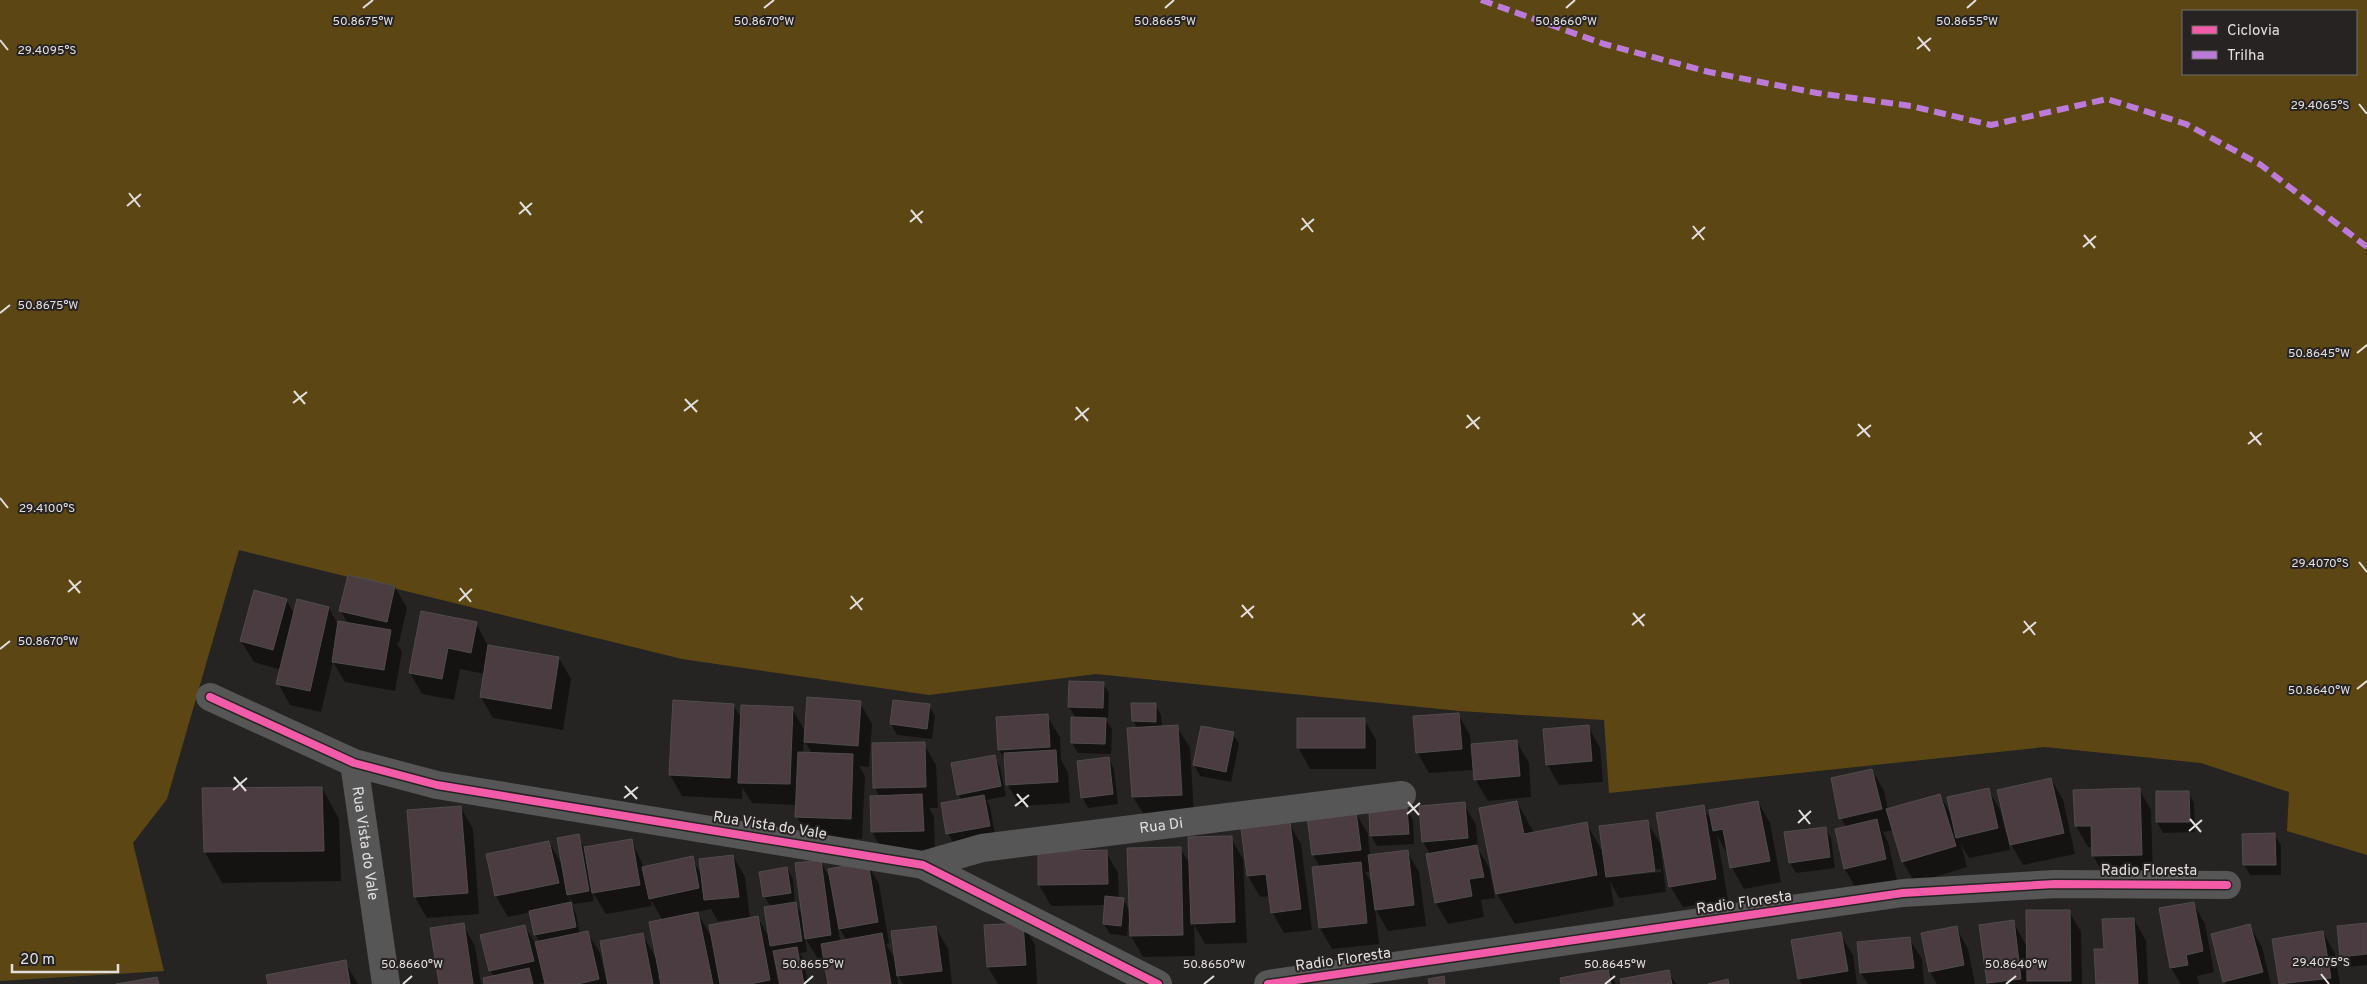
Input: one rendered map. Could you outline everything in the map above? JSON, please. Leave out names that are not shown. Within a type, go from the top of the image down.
[{"type":"street","points":[[210,697],[354,763]]},
{"type":"street","name":"Rua Vista do Vale","points":[[386,984],[354,763],[437,785],[923,865],[1158,984]]},
{"type":"street","name":"Rua Di","points":[[923,865],[982,848],[1402,795]]},
{"type":"street","name":"Radio Floresta","points":[[1268,984],[1903,893],[2054,884],[2227,885]]},
{"type":"shaded area","points":[[0,0],[2367,0],[2367,855],[2287,831],[2289,792],[2201,763],[2045,747],[1609,793],[1604,720],[1460,711],[1096,674],[929,695],[682,659],[239,550],[167,799],[133,843],[164,971],[0,981]]},
{"type":"building","points":[[348,575],[395,586],[387,622],[339,611]]},
{"type":"building","points":[[254,590],[287,599],[273,650],[240,641]]},
{"type":"building","points":[[297,599],[329,607],[310,691],[276,684]]},
{"type":"building","points":[[421,611],[477,622],[471,653],[448,648],[442,679],[409,673]]},
{"type":"building","points":[[338,621],[391,630],[384,670],[332,662]]},
{"type":"building","points":[[488,645],[559,657],[551,709],[480,697]]},
{"type":"building","points":[[1069,681],[1104,682],[1103,708],[1068,707]]},
{"type":"building","points":[[807,697],[861,701],[858,746],[804,742]]},
{"type":"building","points":[[673,700],[734,704],[730,778],[669,775]]},
{"type":"building","points":[[893,700],[930,704],[927,729],[890,724]]},
{"type":"building","points":[[1131,703],[1156,703],[1156,722],[1132,721]]},
{"type":"building","points":[[741,705],[793,707],[790,784],[738,783]]},
{"type":"building","points":[[1459,713],[1462,749],[1416,753],[1413,716]]},
{"type":"building","points":[[1048,714],[1050,747],[998,750],[996,717]]},
{"type":"building","points":[[1071,717],[1106,718],[1105,744],[1071,743]]},
{"type":"building","points":[[1297,718],[1365,718],[1365,748],[1297,748]]},
{"type":"building","points":[[1178,725],[1182,795],[1132,797],[1127,728]]},
{"type":"building","points":[[1589,725],[1592,761],[1546,765],[1543,729]]},
{"type":"building","points":[[1201,726],[1234,732],[1226,772],[1193,765]]},
{"type":"building","points":[[1517,740],[1520,776],[1474,780],[1471,744]]},
{"type":"building","points":[[925,742],[926,787],[873,788],[872,743]]},
{"type":"building","points":[[1056,750],[1058,782],[1006,785],[1004,753]]},
{"type":"building","points":[[798,752],[853,754],[851,819],[795,817]]},
{"type":"building","points":[[995,755],[1001,786],[957,795],[951,763]]},
{"type":"building","points":[[1109,757],[1113,794],[1081,798],[1077,761]]},
{"type":"building","points":[[1872,769],[1882,809],[1839,819],[1831,778]]},
{"type":"building","points":[[2051,778],[2064,833],[2010,845],[1997,790]]},
{"type":"building","points":[[322,787],[324,851],[204,852],[202,788]]},
{"type":"building","points":[[1989,788],[1998,828],[1956,838],[1947,797]]},
{"type":"building","points":[[2140,788],[2142,855],[2092,856],[2091,826],[2075,826],[2073,790]]},
{"type":"building","points":[[2156,791],[2189,791],[2190,822],[2156,822]]},
{"type":"building","points":[[922,794],[924,831],[871,832],[870,796]]},
{"type":"building","points":[[1940,794],[1956,846],[1902,862],[1886,809]]},
{"type":"building","points":[[984,795],[990,826],[946,834],[941,803]]},
{"type":"building","points":[[1517,801],[1524,834],[1587,822],[1597,875],[1496,894],[1479,808]]},
{"type":"building","points":[[1758,801],[1770,861],[1730,868],[1723,829],[1713,831],[1709,810]]},
{"type":"building","points":[[1465,802],[1468,838],[1422,842],[1419,806]]},
{"type":"building","points":[[1704,805],[1716,879],[1669,887],[1656,813]]},
{"type":"building","points":[[461,806],[468,893],[414,897],[407,810]]},
{"type":"building","points":[[1407,808],[1409,834],[1370,836],[1369,811]]},
{"type":"building","points":[[1356,811],[1361,850],[1312,855],[1307,817]]},
{"type":"building","points":[[1877,819],[1886,859],[1844,869],[1835,829]]},
{"type":"building","points":[[1648,820],[1655,871],[1606,877],[1599,826]]},
{"type":"building","points":[[1290,822],[1301,909],[1271,913],[1266,874],[1247,876],[1241,828]]},
{"type":"building","points":[[1826,827],[1830,857],[1789,863],[1784,832]]},
{"type":"building","points":[[2275,833],[2276,865],[2243,865],[2242,834]]},
{"type":"building","points":[[579,834],[589,891],[567,895],[557,838]]},
{"type":"building","points":[[1232,836],[1235,922],[1191,924],[1188,837]]},
{"type":"building","points":[[632,839],[640,885],[592,893],[584,847]]},
{"type":"building","points":[[549,841],[559,883],[495,896],[486,854]]},
{"type":"building","points":[[1477,845],[1484,877],[1469,879],[1472,896],[1435,903],[1426,854]]},
{"type":"building","points":[[1181,847],[1183,935],[1130,936],[1127,848]]},
{"type":"building","points":[[1107,850],[1108,884],[1038,885],[1038,852]]},
{"type":"building","points":[[1408,850],[1414,905],[1375,910],[1368,855]]},
{"type":"building","points":[[733,855],[739,897],[704,900],[699,859]]},
{"type":"building","points":[[693,856],[699,888],[649,899],[642,867]]},
{"type":"building","points":[[821,860],[831,935],[805,939],[795,863]]},
{"type":"building","points":[[868,862],[878,922],[839,929],[828,869]]},
{"type":"building","points":[[1361,862],[1367,923],[1319,928],[1312,867]]},
{"type":"building","points":[[787,867],[791,893],[763,897],[759,872]]},
{"type":"building","points":[[1105,896],[1124,898],[1121,926],[1103,924]]},
{"type":"building","points":[[571,902],[576,927],[534,935],[529,911]]},
{"type":"building","points":[[796,902],[802,941],[770,946],[764,907]]},
{"type":"building","points":[[2194,902],[2203,951],[2186,955],[2188,965],[2170,968],[2159,908]]},
{"type":"building","points":[[2026,910],[2070,910],[2071,981],[2027,981]]},
{"type":"building","points":[[698,912],[713,984],[661,984],[649,922]]},
{"type":"building","points":[[758,916],[770,980],[750,984],[720,984],[709,925]]},
{"type":"building","points":[[2134,918],[2138,984],[2096,984],[2094,949],[2104,949],[2102,919]]},
{"type":"building","points":[[2014,920],[2021,979],[1987,983],[1979,925]]},
{"type":"building","points":[[464,923],[473,984],[439,984],[430,928]]},
{"type":"building","points":[[1023,923],[1026,965],[987,967],[984,925]]},
{"type":"building","points":[[2367,923],[2367,954],[2340,957],[2337,926]]},
{"type":"building","points":[[2250,924],[2263,972],[2223,982],[2211,934]]},
{"type":"building","points":[[525,925],[534,961],[489,971],[480,935]]},
{"type":"building","points":[[936,926],[942,971],[897,976],[891,931]]},
{"type":"building","points":[[1957,926],[1964,965],[1929,972],[1921,933]]},
{"type":"building","points":[[588,931],[599,979],[578,984],[545,984],[535,942]]},
{"type":"building","points":[[2323,931],[2331,978],[2279,984],[2272,939]]},
{"type":"building","points":[[1841,932],[1848,971],[1798,979],[1791,940]]},
{"type":"building","points":[[643,933],[653,984],[608,984],[600,941]]},
{"type":"building","points":[[882,933],[891,984],[828,984],[821,944]]},
{"type":"building","points":[[1910,937],[1914,968],[1860,973],[1857,942]]},
{"type":"building","points":[[797,947],[804,984],[780,984],[773,951]]},
{"type":"building","points":[[346,960],[350,984],[268,984],[266,975]]},
{"type":"building","points":[[529,968],[533,984],[484,984],[483,978]]},
{"type":"building","points":[[1608,969],[1611,984],[1561,984],[1560,978]]},
{"type":"building","points":[[1669,970],[1672,984],[1621,984],[1620,979]]},
{"type":"building","points":[[1444,976],[1445,984],[1429,984],[1428,979]]},
{"type":"building","points":[[157,977],[159,984],[116,984]]},
{"type":"building","points":[[1728,979],[1729,984],[1708,984]]},
{"type":"marked path","points":[[1481,0],[1604,44],[1709,72],[1817,93],[1911,106],[1991,125],[2107,99],[2186,124],[2261,165],[2367,247]]},
{"type":"cycle path","points":[[210,697],[354,763],[437,785],[923,865],[1158,984]]},
{"type":"cycle path","points":[[1268,984],[1903,893],[2055,884],[2227,885]]}]
